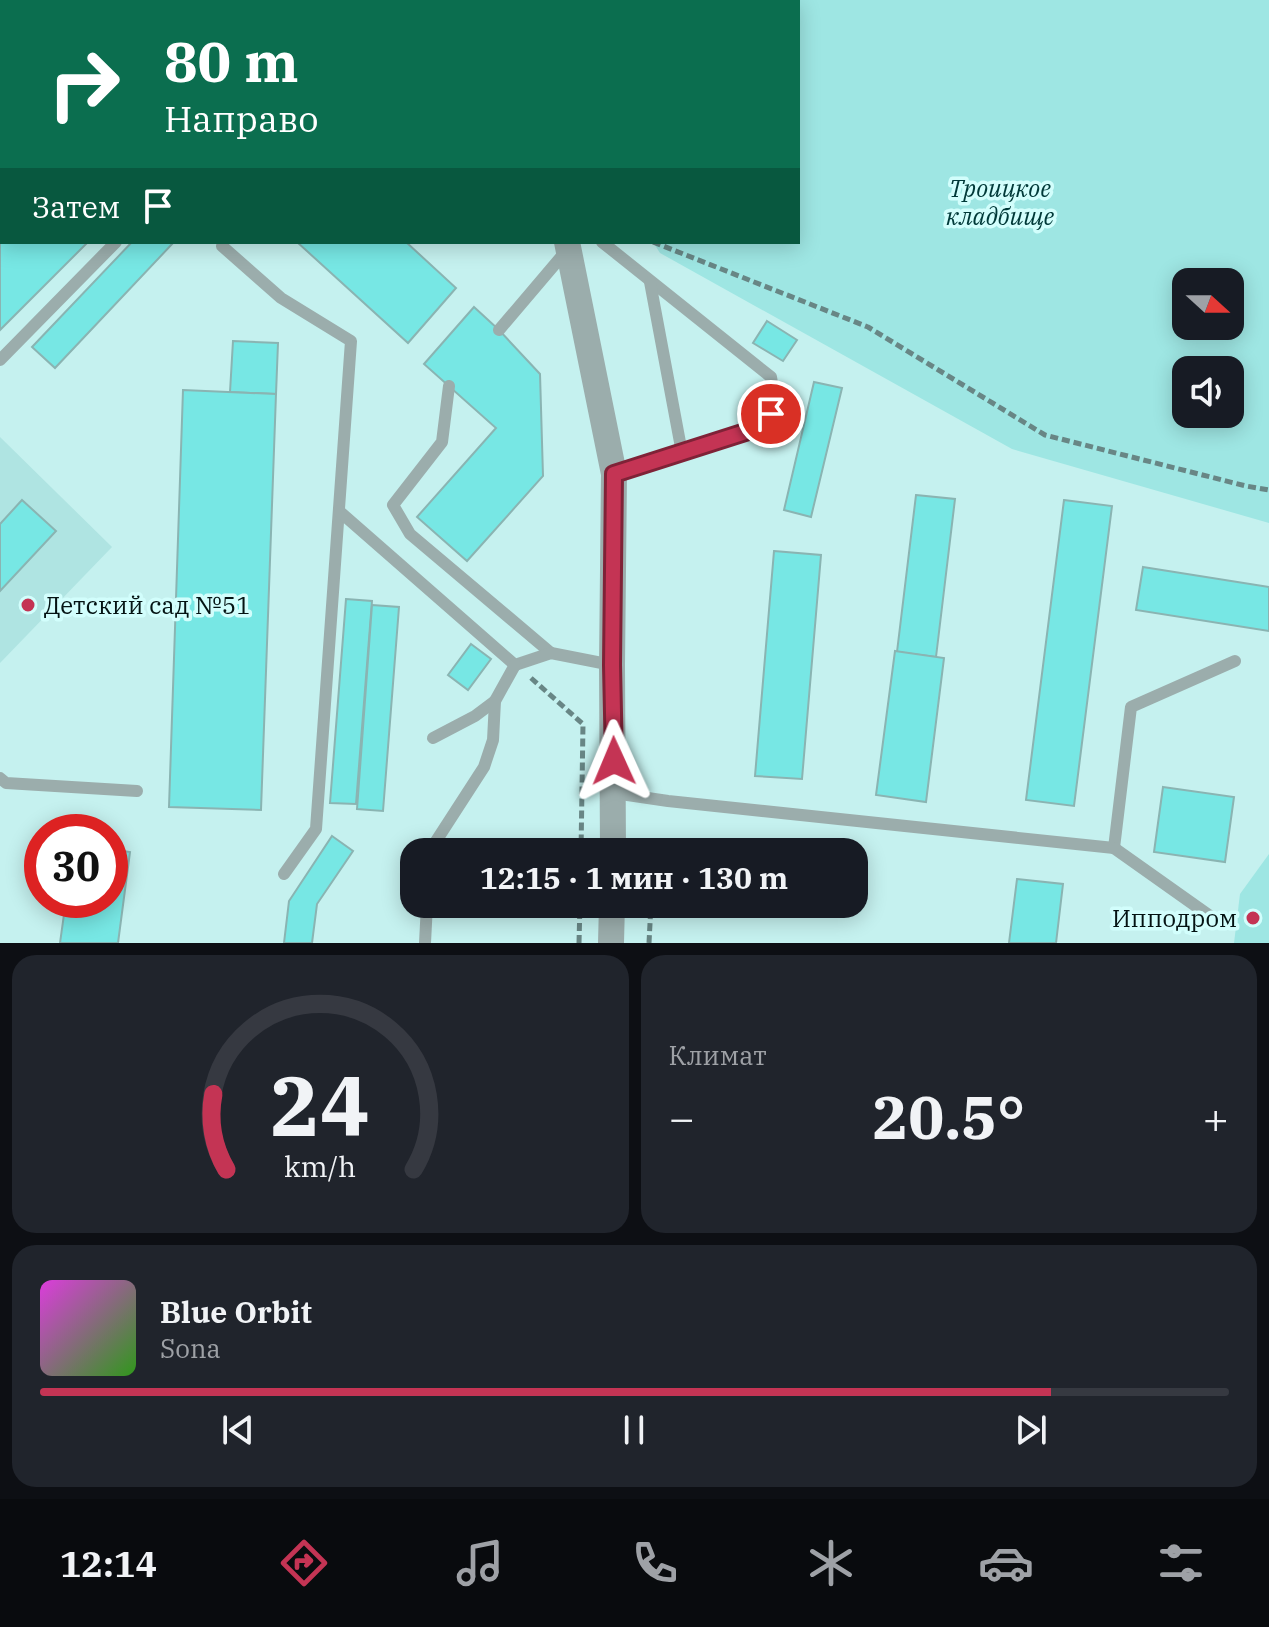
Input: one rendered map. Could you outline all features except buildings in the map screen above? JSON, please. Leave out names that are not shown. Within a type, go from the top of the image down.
[{"type":"street","points":[[568,245],[614,474],[613,838]]},
{"type":"street","points":[[611,943],[612,918]]},
{"type":"lane","points":[[0,360],[114,244]]},
{"type":"lane","points":[[604,244],[771,377],[774,393],[771,414],[761,427],[614,474]]},
{"type":"lane","points":[[499,330],[568,245]]},
{"type":"lane","points":[[222,246],[281,298],[351,341],[316,829],[284,874]]},
{"type":"lane","points":[[650,282],[682,453]]},
{"type":"lane","points":[[449,386],[442,442],[393,505],[410,534],[551,653],[612,665]]},
{"type":"lane","points":[[339,511],[515,665]]},
{"type":"lane","points":[[433,738],[475,716],[495,701],[515,665],[551,653]]},
{"type":"lane","points":[[1114,848],[1131,707],[1235,661]]},
{"type":"lane","points":[[438,838],[484,767],[493,740],[495,701]]},
{"type":"lane","points":[[0,778],[6,783],[137,791]]},
{"type":"lane","points":[[614,793],[1114,848],[1217,921]]},
{"type":"lane","points":[[425,943],[426,918]]},
{"type":"path","points":[[658,244],[868,327],[1045,435],[1269,490]]},
{"type":"path","points":[[515,665],[583,724],[581,838]]},
{"type":"path","points":[[579,943],[580,918]]},
{"type":"path","points":[[649,943],[650,918]]},
{"type":"shaded area","name":"Детский сад №51","points":[[0,437],[112,547],[0,663]]},
{"type":"green space","name":"Троицкое кладбище","points":[[800,0],[1269,0],[1269,523],[1012,449],[660,253],[654,244],[800,244]]},
{"type":"green space","name":"Ипподром","points":[[1269,854],[1269,943],[1234,943],[1240,894]]},
{"type":"place","name":"Детский сад №51","points":[[28,605]]},
{"type":"place","name":"Ипподром","points":[[1253,918]]},
{"type":"route","points":[[614,761],[614,474],[761,427],[771,414]]}]
